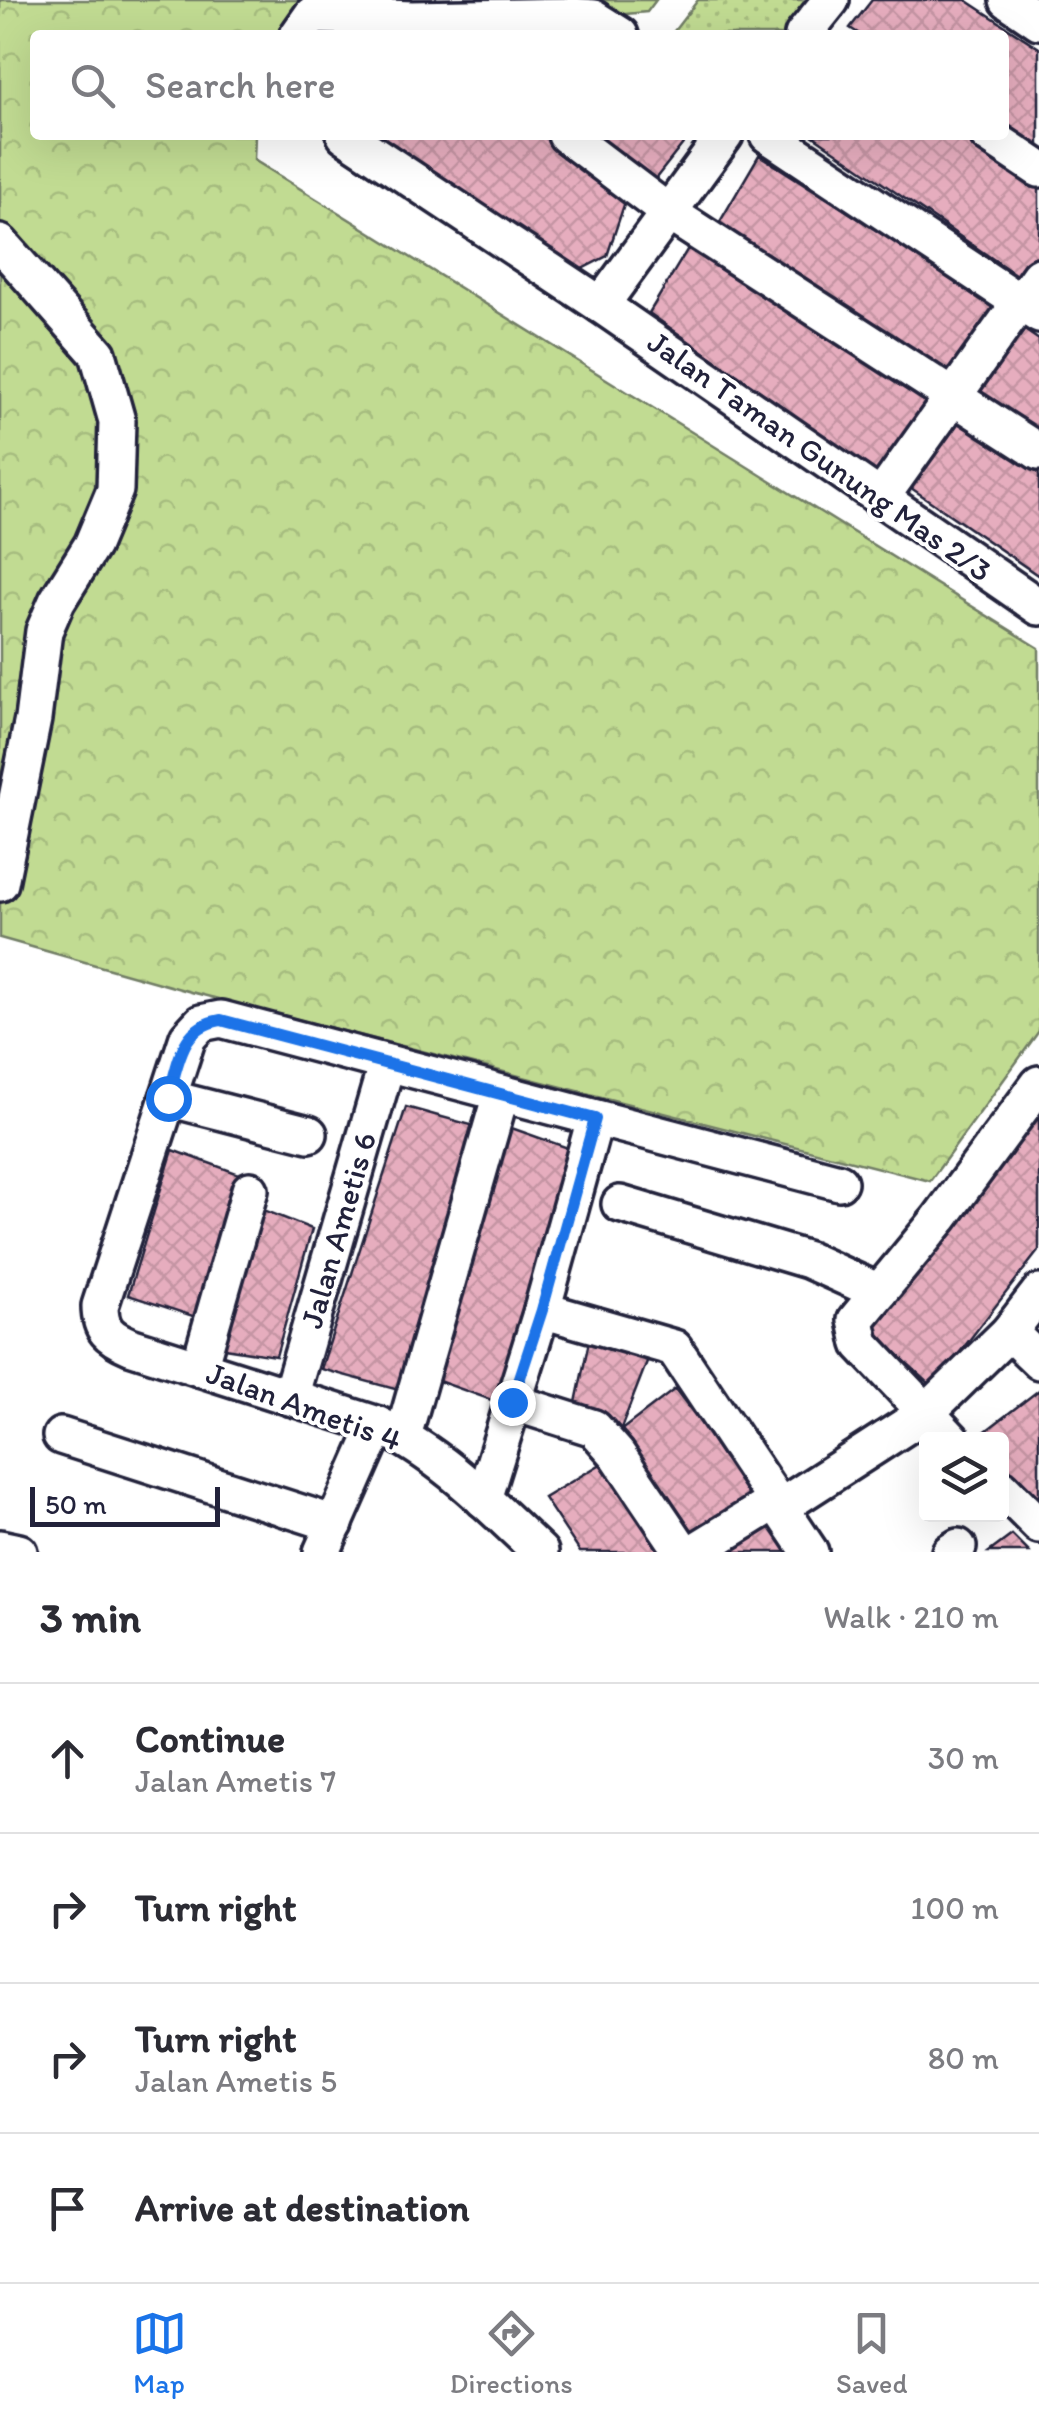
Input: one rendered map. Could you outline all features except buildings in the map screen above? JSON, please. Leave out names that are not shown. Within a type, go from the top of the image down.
[{"type":"street","points":[[1008,0],[1039,21]]},
{"type":"street","points":[[300,30],[312,15],[423,27],[571,16],[593,18],[612,30]]},
{"type":"street","name":"Jalan Taman Gunung Mas 2/3","points":[[353,140],[1039,607]]},
{"type":"street","points":[[573,140],[668,213],[1039,452]]},
{"type":"street","points":[[600,305],[721,140]]},
{"type":"street","points":[[776,140],[1033,298],[953,398],[880,499]]},
{"type":"street","points":[[996,140],[1039,169]]},
{"type":"street","points":[[0,243],[98,354],[116,421],[115,490],[92,546],[44,631],[33,720],[0,883]]},
{"type":"street","points":[[309,1134],[168,1098],[188,1037],[201,1023],[221,1020],[839,1182]]},
{"type":"street","name":"Jalan Ametis 6","points":[[290,1397],[387,1064]]},
{"type":"street","points":[[944,1432],[861,1344],[856,1320],[940,1218],[1039,1084]]},
{"type":"street","points":[[61,1436],[329,1538],[390,1431],[501,1094]]},
{"type":"street","name":"Jalan Ametis 4","points":[[168,1098],[100,1306],[100,1324],[110,1338],[390,1431],[483,1499],[540,1552]]},
{"type":"street","points":[[483,1499],[542,1310],[595,1119]]},
{"type":"street","points":[[199,1368],[250,1190]]},
{"type":"street","points":[[620,1204],[808,1260],[878,1292]]},
{"type":"street","points":[[694,1552],[926,1413],[1009,1332],[1039,1293]]},
{"type":"street","points":[[542,1310],[674,1348],[810,1552]]},
{"type":"street","points":[[1009,1332],[1039,1361]]},
{"type":"street","points":[[512,1402],[594,1428],[617,1454],[683,1552]]},
{"type":"street","points":[[1009,1495],[1039,1525]]},
{"type":"green space","points":[[0,0],[656,0],[647,12],[451,30],[30,30],[30,140],[255,140],[254,160],[1039,648],[1039,1031],[930,1181],[191,992],[0,938]]},
{"type":"green space","points":[[698,0],[809,0],[786,30],[675,30]]},
{"type":"route","points":[[168,1098],[188,1037],[201,1023],[221,1020],[595,1119],[512,1402]]}]
